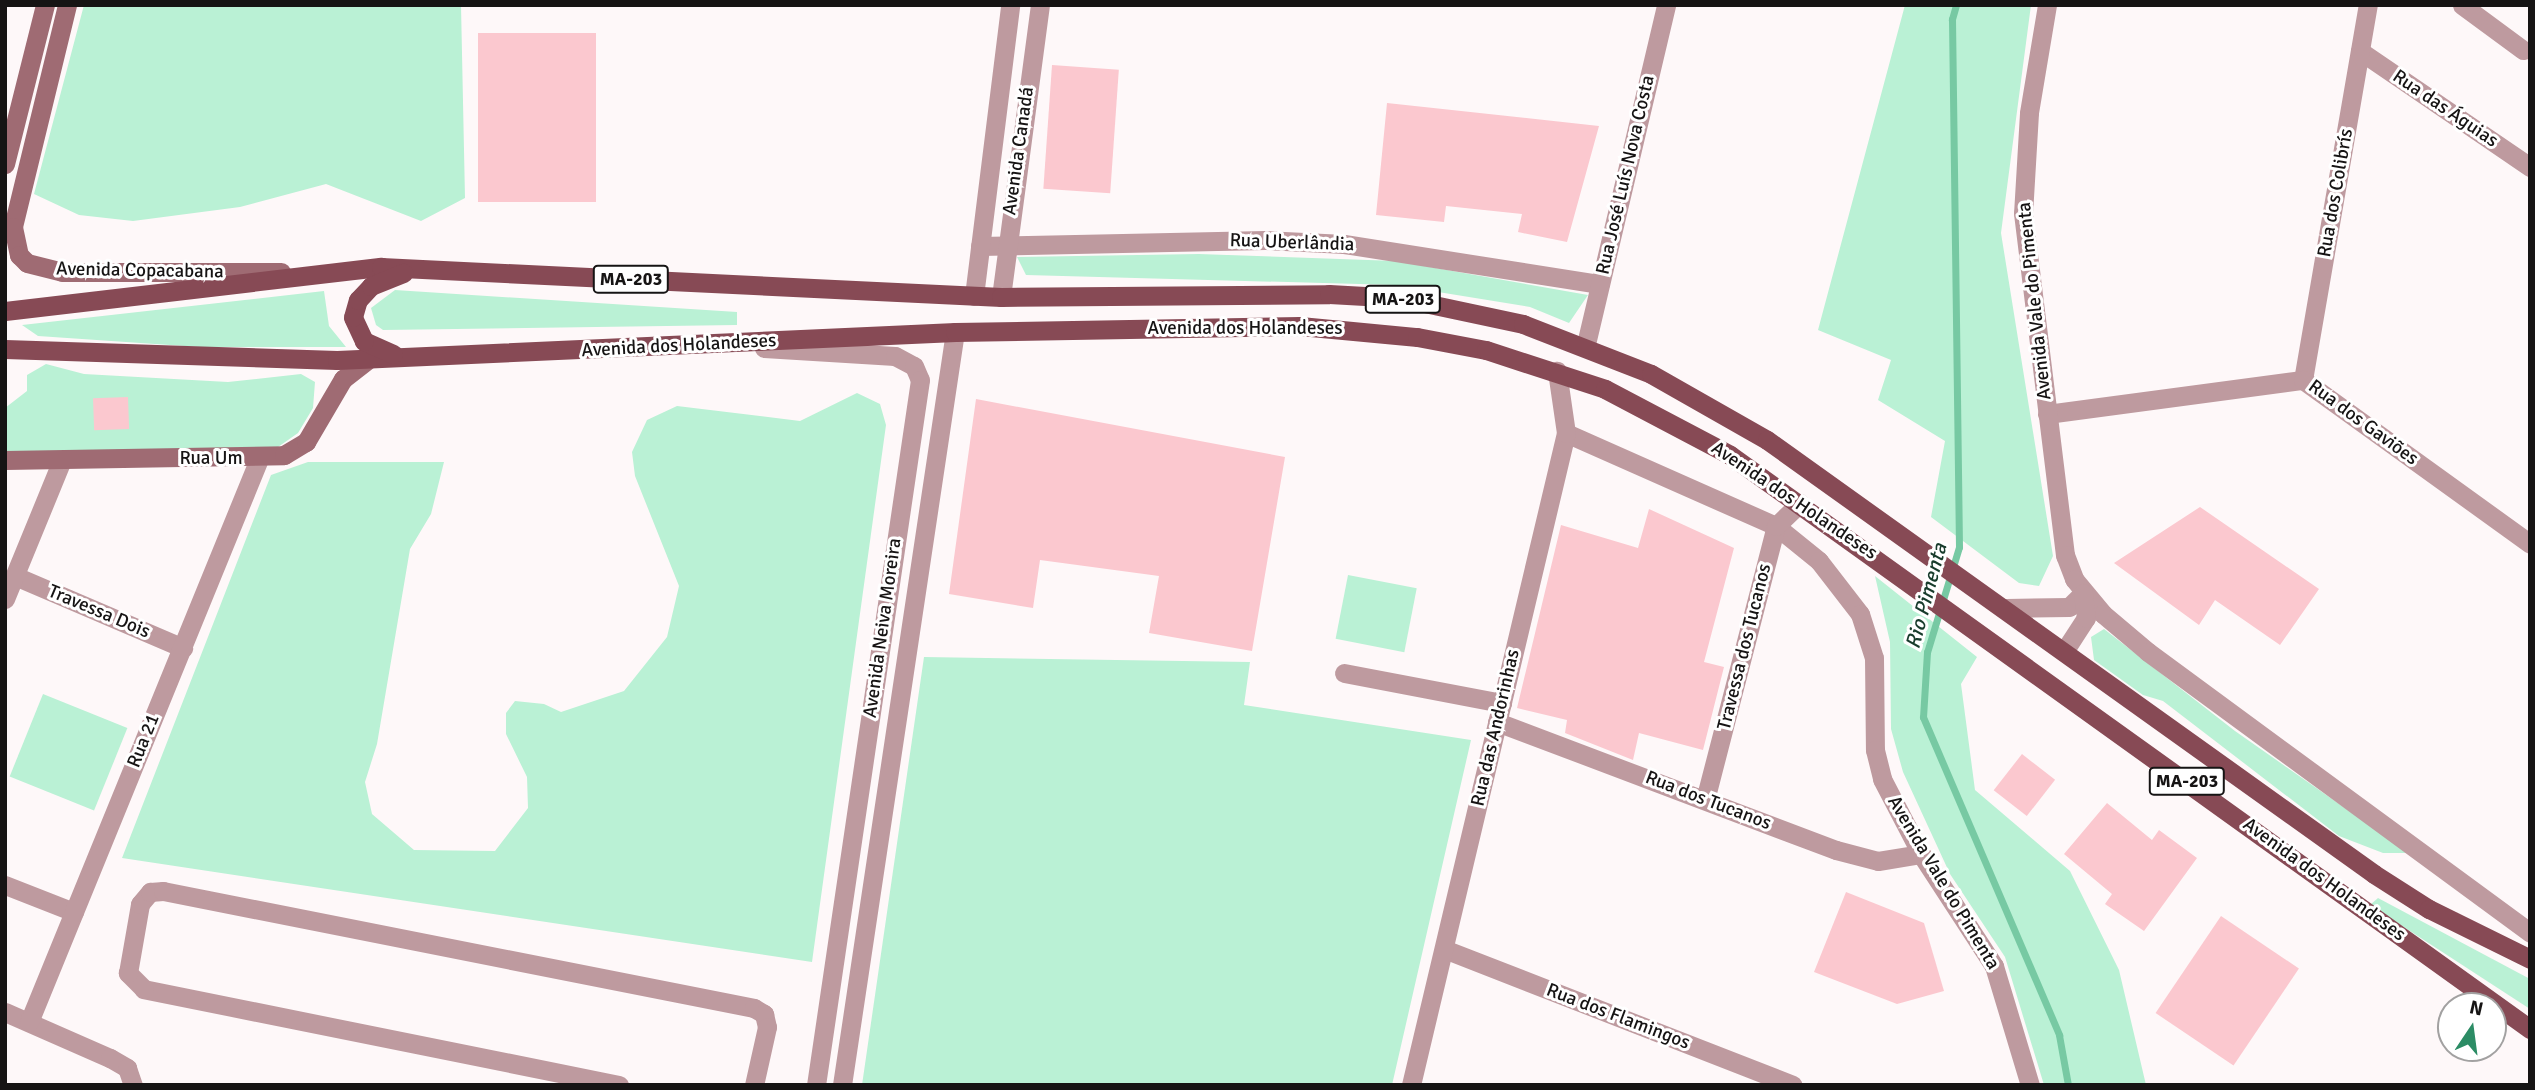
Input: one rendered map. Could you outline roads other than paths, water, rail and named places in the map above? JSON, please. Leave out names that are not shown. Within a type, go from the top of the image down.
[{"type":"main road","points":[[5,164],[45,5]]},
{"type":"main road","name":"Avenida Copacabana","points":[[67,5],[13,227],[19,255],[35,266],[62,272],[313,272]]},
{"type":"main road","points":[[415,358],[364,341],[355,326],[355,308],[363,293],[379,281],[429,269]]},
{"type":"main road","name":"Avenida dos Holandeses","points":[[5,311],[313,272],[429,269],[1001,297],[1273,292],[1401,298],[1586,344],[1736,420],[1913,541],[2429,909],[2530,959]]},
{"type":"main road","name":"Avenida dos Holandeses","points":[[11,347],[240,360],[369,359],[721,345],[955,332],[1351,330],[1486,350],[1557,371],[1658,414],[1800,503],[1961,616],[2530,1029]]},
{"type":"main road","name":"Rua Um","points":[[5,460],[259,459],[284,455],[306,442],[335,388],[369,359]]},
{"type":"main road","points":[[2429,909],[2530,965]]},
{"type":"street","name":"Avenida Canadá","points":[[974,296],[1010,5]]},
{"type":"street","name":"Avenida Canadá","points":[[1001,297],[1040,5]]},
{"type":"street","name":"Rua José Luís Nova Costa","points":[[1586,344],[1666,5]]},
{"type":"street","name":"Avenida Vale do Pimenta","points":[[2047,5],[2023,186],[2065,555],[2083,593],[2086,618],[2065,650]]},
{"type":"street","name":"Rua dos Colibrís","points":[[2303,380],[2368,5]]},
{"type":"street","points":[[2462,5],[2523,50]]},
{"type":"street","name":"Rua das Águias","points":[[2360,51],[2530,167]]},
{"type":"street","name":"Rua Uberlândia","points":[[980,246],[1265,240],[1344,244],[1600,284]]},
{"type":"street","name":"Avenida Neiva Moreira","points":[[842,1085],[955,332]]},
{"type":"street","name":"Avenida Neiva Moreira","points":[[721,345],[895,356],[914,366],[920,380],[816,1085]]},
{"type":"street","name":"Rua das Andorinhas","points":[[1411,1085],[1566,433],[1557,371]]},
{"type":"street","name":"Rua dos Gaviões","points":[[2047,414],[2303,380],[2530,544]]},
{"type":"street","name":"Avenida Vale do Pimenta","points":[[1566,433],[1776,526],[1819,561],[1871,636],[1875,750],[1882,779],[1921,855],[1994,966],[2030,1085]]},
{"type":"street","name":"Rua 21","points":[[29,1022],[259,459]]},
{"type":"street","points":[[5,599],[62,460]]},
{"type":"street","points":[[1776,526],[1800,503]]},
{"type":"street","name":"Travessa dos Tucanos","points":[[1705,800],[1776,526]]},
{"type":"street","name":"Travessa Dois","points":[[15,576],[183,648]]},
{"type":"street","name":"Avenida Vale do Pimenta","points":[[2083,593],[2148,652],[2530,933]]},
{"type":"street","points":[[2006,608],[2069,607],[2083,593]]},
{"type":"street","name":"Rua dos Tucanos","points":[[1344,673],[1500,713],[1705,800],[1865,859],[1889,862],[1921,855]]},
{"type":"street","points":[[5,885],[75,912]]},
{"type":"street","points":[[619,1085],[144,989],[128,974],[140,904],[150,892],[163,891],[754,1008],[764,1014],[766,1027],[754,1085]]},
{"type":"street","name":"Rua dos Flamingos","points":[[1444,949],[1792,1085]]},
{"type":"street","points":[[5,1012],[127,1068],[133,1085]]},
{"type":"waterway","name":"Rio Pimenta","points":[[1956,5],[1952,19],[1959,547],[1927,652],[1923,717],[2059,1035],[2068,1085]]}]
